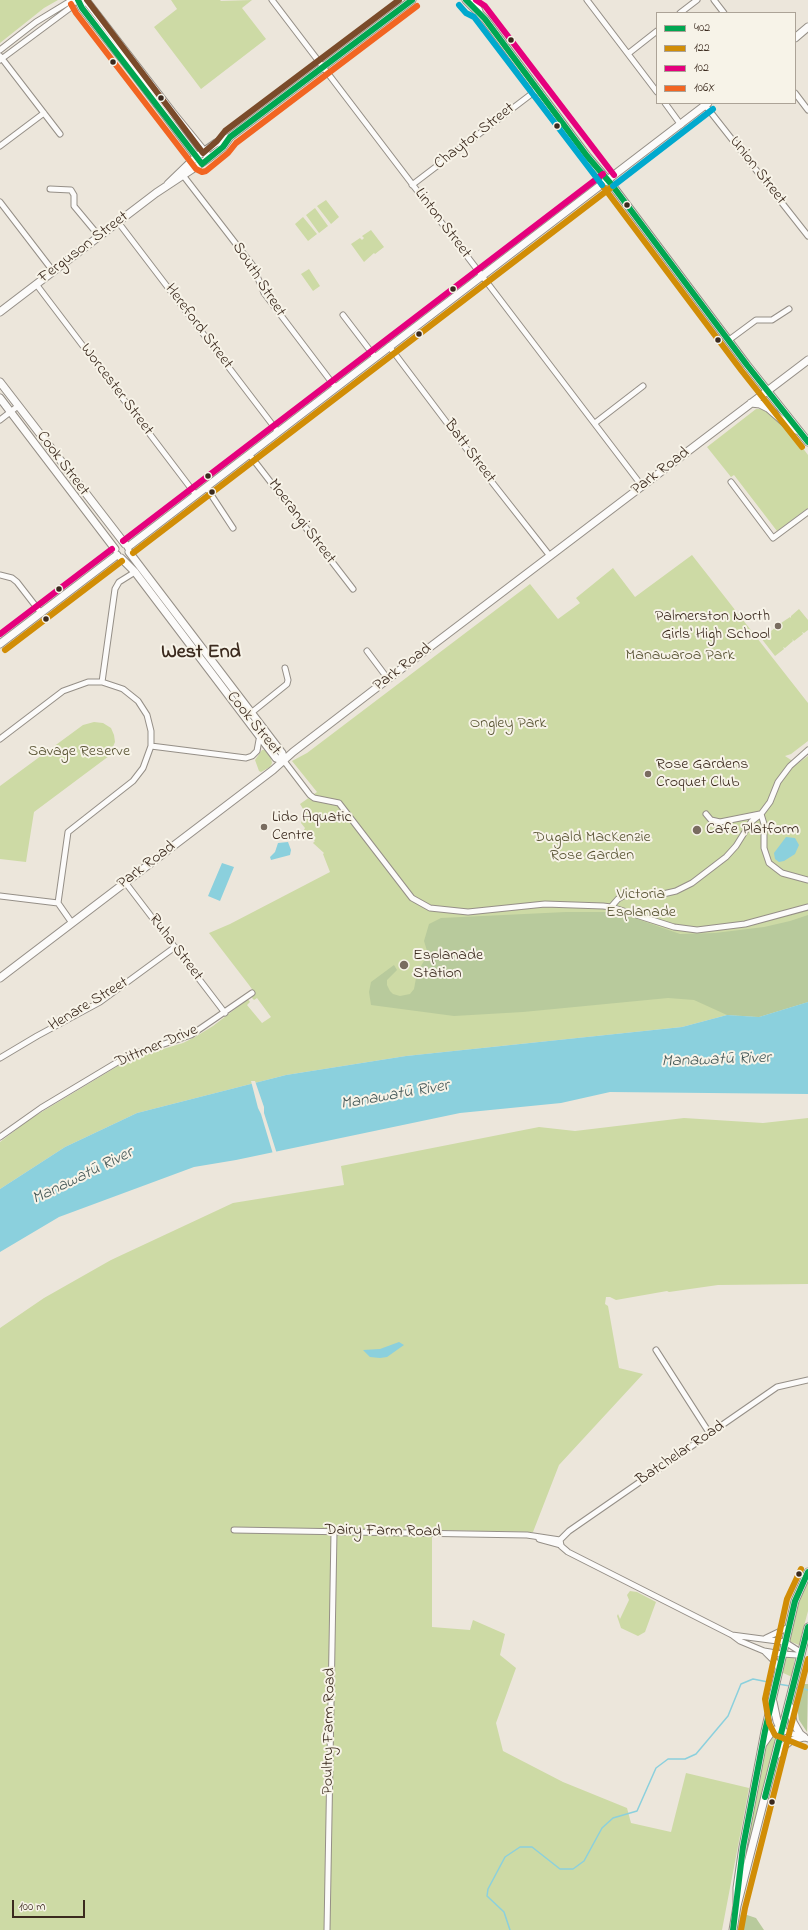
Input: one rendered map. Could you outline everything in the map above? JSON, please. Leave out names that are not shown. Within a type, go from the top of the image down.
[{"type":"main road","points":[[77,0],[82,8],[209,158]]},
{"type":"main road","points":[[82,0],[88,3],[202,164]]},
{"type":"main road","name":"Ferguson Street","points":[[182,174],[196,157],[220,140],[230,137],[412,0]]},
{"type":"main road","points":[[466,0],[471,7],[479,11]]},
{"type":"main road","points":[[474,0],[479,11],[808,442]]},
{"type":"main road","points":[[796,37],[808,27]]},
{"type":"main road","points":[[118,554],[125,557],[127,548],[389,346],[681,125],[706,104]]},
{"type":"main road","name":"Ferguson Street","points":[[0,312],[168,184],[182,174],[202,164],[224,147],[230,137]]},
{"type":"main road","name":"Park Road","points":[[0,978],[284,761],[388,679],[808,360]]},
{"type":"main road","name":"Cook Street","points":[[0,382],[127,548],[140,574]]},
{"type":"main road","name":"Cook Street","points":[[0,398],[118,554],[140,574],[264,735],[282,753],[284,761]]},
{"type":"main road","points":[[751,403],[764,405],[785,423],[800,432]]},
{"type":"main road","points":[[0,644],[118,554],[119,545],[127,548]]},
{"type":"main road","name":"Cook Street","points":[[203,656],[251,713],[264,735]]},
{"type":"main road","points":[[737,1906],[737,1888],[742,1854],[762,1746],[795,1601],[808,1572]]},
{"type":"main road","points":[[733,1930],[737,1906],[808,1627]]},
{"type":"main road","points":[[774,1696],[777,1721],[781,1730]]},
{"type":"main road","points":[[790,1699],[790,1714],[793,1722],[800,1734],[806,1738]]},
{"type":"main road","points":[[762,1746],[770,1734],[775,1730],[781,1730]]},
{"type":"main road","points":[[775,1758],[790,1741],[806,1738]]},
{"type":"street","points":[[0,50],[36,22],[72,0]]},
{"type":"street","points":[[60,134],[1,58],[70,8],[77,0]]},
{"type":"street","name":"Linton Street","points":[[272,0],[642,486]]},
{"type":"street","points":[[587,0],[629,53],[656,91]]},
{"type":"street","points":[[681,12],[697,0]]},
{"type":"street","points":[[714,0],[723,12]]},
{"type":"street","points":[[629,53],[656,32]]},
{"type":"street","name":"Chaytor Street","points":[[412,185],[538,89]]},
{"type":"street","points":[[796,93],[808,110]]},
{"type":"street","points":[[666,104],[681,125]]},
{"type":"street","name":"Union Street","points":[[706,104],[808,236]]},
{"type":"street","points":[[0,146],[44,113]]},
{"type":"street","name":"South Street","points":[[182,174],[253,266],[264,293],[336,388]]},
{"type":"street","points":[[50,189],[71,190],[74,195],[74,206],[99,236]]},
{"type":"street","points":[[0,202],[53,271]]},
{"type":"street","name":"Hereford Street","points":[[118,222],[278,432]]},
{"type":"street","name":"Worcester Street","points":[[36,284],[196,495]]},
{"type":"street","points":[[729,340],[756,320],[772,320],[789,308]]},
{"type":"street","points":[[342,315],[375,357]]},
{"type":"street","name":"Batt Street","points":[[389,346],[484,472],[550,556]]},
{"type":"street","points":[[595,423],[643,386]]},
{"type":"street","points":[[0,420],[18,406]]},
{"type":"street","name":"Moerangi Street","points":[[249,454],[353,589]]},
{"type":"street","points":[[731,482],[773,538],[808,512]]},
{"type":"street","points":[[206,487],[233,528]]},
{"type":"street","points":[[102,682],[115,589],[119,582],[140,574]]},
{"type":"street","points":[[0,575],[12,578],[17,582],[40,614]]},
{"type":"street","points":[[367,651],[388,679]]},
{"type":"street","points":[[251,713],[287,684],[288,680],[285,668]]},
{"type":"street","points":[[0,739],[63,691],[82,683],[102,682],[123,689],[138,701],[143,708],[149,723],[151,746],[147,761],[133,781],[69,830],[58,904],[72,923]]},
{"type":"street","points":[[151,746],[246,758],[257,752],[264,735]]},
{"type":"street","points":[[611,907],[618,899],[625,895],[663,894],[676,891],[692,883],[726,858],[736,846],[751,822],[761,814],[770,802],[778,782],[790,766],[808,750]]},
{"type":"street","points":[[284,761],[310,795],[339,803],[412,898],[421,905],[430,908],[458,912],[545,904],[611,907],[674,927],[697,930],[745,924],[808,907]]},
{"type":"street","points":[[706,814],[711,820],[720,822],[761,814]]},
{"type":"street","points":[[761,814],[764,824],[764,848],[769,863],[782,872],[808,880]]},
{"type":"street","name":"Ruha Street","points":[[125,882],[225,1013]]},
{"type":"street","points":[[0,896],[58,904]]},
{"type":"street","name":"Henare Street","points":[[0,1058],[100,1002],[175,947]]},
{"type":"street","name":"Dittmer Drive","points":[[0,1137],[41,1108],[116,1062],[140,1052],[191,1035],[252,993]]},
{"type":"street","points":[[656,1350],[710,1434]]},
{"type":"street","name":"Batchelar Road","points":[[560,1542],[564,1535],[777,1387],[808,1380]]},
{"type":"street","name":"Dairy Farm Road","points":[[234,1530],[533,1536],[560,1542],[568,1552],[732,1635],[740,1641],[764,1651],[793,1656],[802,1653]]},
{"type":"street","name":"Poultry Farm Road","points":[[328,1930],[334,1532]]},
{"type":"street","name":"Dairy Farm Road","points":[[765,1638],[789,1626]]},
{"type":"street","name":"Dairy Farm Road","points":[[732,1635],[751,1639],[765,1638],[785,1642],[802,1653]]},
{"type":"street","name":"Dairy Farm Road","points":[[764,1651],[773,1659],[778,1671]]},
{"type":"street","points":[[781,1730],[806,1738]]},
{"type":"green space","points":[[0,0],[58,0],[44,8],[0,43]]},
{"type":"green space","points":[[171,0],[252,0],[242,8],[266,39],[201,89],[154,27],[177,9]]},
{"type":"green space","points":[[326,200],[339,217],[331,224],[317,206]]},
{"type":"green space","points":[[315,208],[328,226],[319,233],[306,215]]},
{"type":"green space","points":[[303,217],[317,234],[308,241],[295,224]]},
{"type":"green space","points":[[371,230],[384,247],[364,262],[351,244],[360,238],[362,240],[364,238],[362,236]]},
{"type":"green space","points":[[309,269],[320,286],[313,291],[301,274]]},
{"type":"green space","points":[[756,409],[761,409],[774,416],[787,427],[808,455],[808,508],[777,531],[734,475],[731,477],[707,447]]},
{"type":"green space","points":[[692,555],[808,703],[808,741],[791,754],[785,756],[797,764],[808,756],[808,1002],[759,1017],[727,1015],[682,1027],[406,1056],[286,1075],[137,1113],[65,1147],[0,1189],[0,1142],[30,1119],[118,1066],[140,1056],[183,1043],[195,1037],[213,1026],[248,999],[250,1002],[247,1005],[262,1023],[271,1017],[257,998],[254,1000],[252,998],[254,992],[209,933],[230,924],[330,872],[323,854],[324,853],[313,843],[315,841],[308,836],[310,834],[304,830],[305,828],[301,823],[305,812],[300,804],[317,792],[292,761],[307,753],[530,584],[558,619],[580,603],[576,598],[613,568],[635,597]]},
{"type":"green space","points":[[799,609],[808,620],[808,630],[804,633],[802,632],[803,634],[794,641],[792,639],[793,641],[785,648],[783,647],[784,649],[775,656],[761,638],[770,631],[772,633],[771,631],[780,624],[782,626],[781,623],[790,617],[791,618],[791,616]]},
{"type":"green space","name":"Savage Reserve","points":[[94,722],[103,723],[111,728],[115,742],[109,756],[34,812],[26,862],[0,859],[0,786],[83,725]]},
{"type":"green space","points":[[262,750],[265,750],[271,758],[272,763],[270,767],[261,772],[259,771],[255,760]]},
{"type":"green space","points":[[566,912],[607,912],[637,919],[680,934],[715,933],[764,927],[808,915],[808,1002],[759,1017],[727,1015],[694,1000],[668,998],[523,1012],[454,1016],[371,1005],[369,992],[371,982],[394,965],[397,970],[387,980],[387,985],[390,991],[393,994],[400,996],[410,994],[414,989],[417,973],[428,954],[424,941],[429,924],[441,918]]},
{"type":"green space","points":[[684,1118],[763,1123],[808,1118],[808,1284],[718,1285],[669,1292],[667,1291],[616,1300],[606,1297],[605,1304],[608,1306],[619,1368],[643,1374],[559,1465],[533,1532],[432,1530],[432,1627],[470,1630],[473,1620],[505,1634],[500,1655],[516,1668],[496,1723],[503,1751],[563,1782],[627,1808],[631,1823],[671,1832],[686,1773],[749,1788],[722,1930],[0,1930],[0,1328],[44,1298],[111,1260],[233,1203],[344,1185],[341,1166],[539,1127],[575,1131]]},
{"type":"green space","points":[[808,1581],[808,1611],[799,1645],[789,1641],[799,1602]]},
{"type":"green space","points":[[630,1591],[637,1592],[656,1602],[645,1632],[638,1636],[621,1628],[617,1616],[618,1614],[620,1619],[629,1600],[627,1595]]},
{"type":"green space","points":[[785,1656],[795,1656],[792,1677],[781,1672]]},
{"type":"green space","points":[[800,1684],[808,1684],[807,1732],[799,1720],[796,1700]]},
{"type":"green space","points":[[777,1732],[739,1896],[745,1850],[765,1750],[768,1741]]},
{"type":"green space","points":[[741,1913],[756,1918],[764,1930],[737,1930]]},
{"type":"water","points":[[786,837],[795,838],[799,845],[795,854],[784,861],[779,862],[775,859],[774,853]]},
{"type":"water","points":[[288,842],[291,850],[290,855],[271,860],[270,857],[275,852],[278,843]]},
{"type":"water","points":[[222,863],[234,867],[220,901],[208,896]]},
{"type":"water","name":"Manawatū River","points":[[808,1002],[808,1094],[610,1092],[561,1103],[460,1113],[236,1160],[194,1167],[59,1217],[0,1252],[0,1189],[65,1147],[137,1113],[286,1075],[406,1056],[682,1027],[727,1015],[759,1017]]},
{"type":"water","points":[[399,1342],[404,1345],[387,1357],[370,1357],[363,1350],[380,1349]]},
{"type":"pier","points":[[251,1081],[255,1081],[277,1154],[273,1154]]},
{"type":"waterway","points":[[510,1930],[504,1912],[487,1896],[488,1889],[505,1857],[520,1847],[532,1847],[560,1869],[573,1869],[584,1861],[602,1828],[613,1818],[637,1811],[656,1768],[668,1759],[685,1759],[696,1754],[728,1716],[741,1684],[753,1679],[773,1683]]},
{"type":"waterway","points":[[778,1684],[790,1686]]},
{"type":"waterway","points":[[796,1687],[808,1690]]},
{"type":"transit line","name":"402","points":[[78,0],[82,8],[202,164],[223,147],[230,137],[412,0]]},
{"type":"transit line","points":[[87,0],[203,153],[217,141],[225,131],[399,0]]},
{"type":"transit line","name":"402","points":[[466,0],[485,19],[587,156],[612,185],[747,365],[808,442]]},
{"type":"transit line","name":"102","points":[[476,0],[485,6],[614,175]]},
{"type":"transit line","name":"106X","points":[[71,4],[76,13],[196,169],[202,172],[206,171],[228,153],[236,143],[417,6]]},
{"type":"transit line","points":[[459,5],[466,13],[474,17],[602,185]]},
{"type":"transit line","points":[[613,186],[713,109]]},
{"type":"transit line","name":"102","points":[[123,541],[603,174]]},
{"type":"transit line","name":"122","points":[[602,185],[741,370],[802,447]]},
{"type":"transit line","name":"122","points":[[133,553],[613,186]]},
{"type":"transit line","name":"102","points":[[0,634],[112,549]]},
{"type":"transit line","name":"122","points":[[5,650],[122,561]]},
{"type":"transit line","name":"122","points":[[801,1569],[787,1599],[765,1699],[769,1723],[775,1735],[805,1747]]},
{"type":"transit line","name":"402","points":[[733,1930],[743,1847],[765,1731],[795,1601],[808,1572]]},
{"type":"transit line","name":"402","points":[[765,1797],[808,1627]]},
{"type":"transit line","name":"122","points":[[741,1930],[745,1908],[808,1659]]},
{"type":"place","name":"Palmerston North Girls' High School","points":[[778,626]]},
{"type":"place","name":"Rose Gardens Croquet Club","points":[[648,774]]},
{"type":"place","name":"Lido Aquatic Centre","points":[[264,827]]},
{"type":"place","name":"Cafe Platform","points":[[697,830]]},
{"type":"place","name":"Esplanade Station","points":[[404,965]]},
{"type":"district","name":"West End","points":[[201,654]]},
{"type":"park label","name":"Manawaroa Park","points":[[680,656]]},
{"type":"park label","name":"Ongley Park","points":[[508,724]]},
{"type":"park label","name":"Dugald MacKenzie Rose Garden","points":[[592,847]]},
{"type":"park label","name":"Victoria Esplanade","points":[[641,904]]}]
